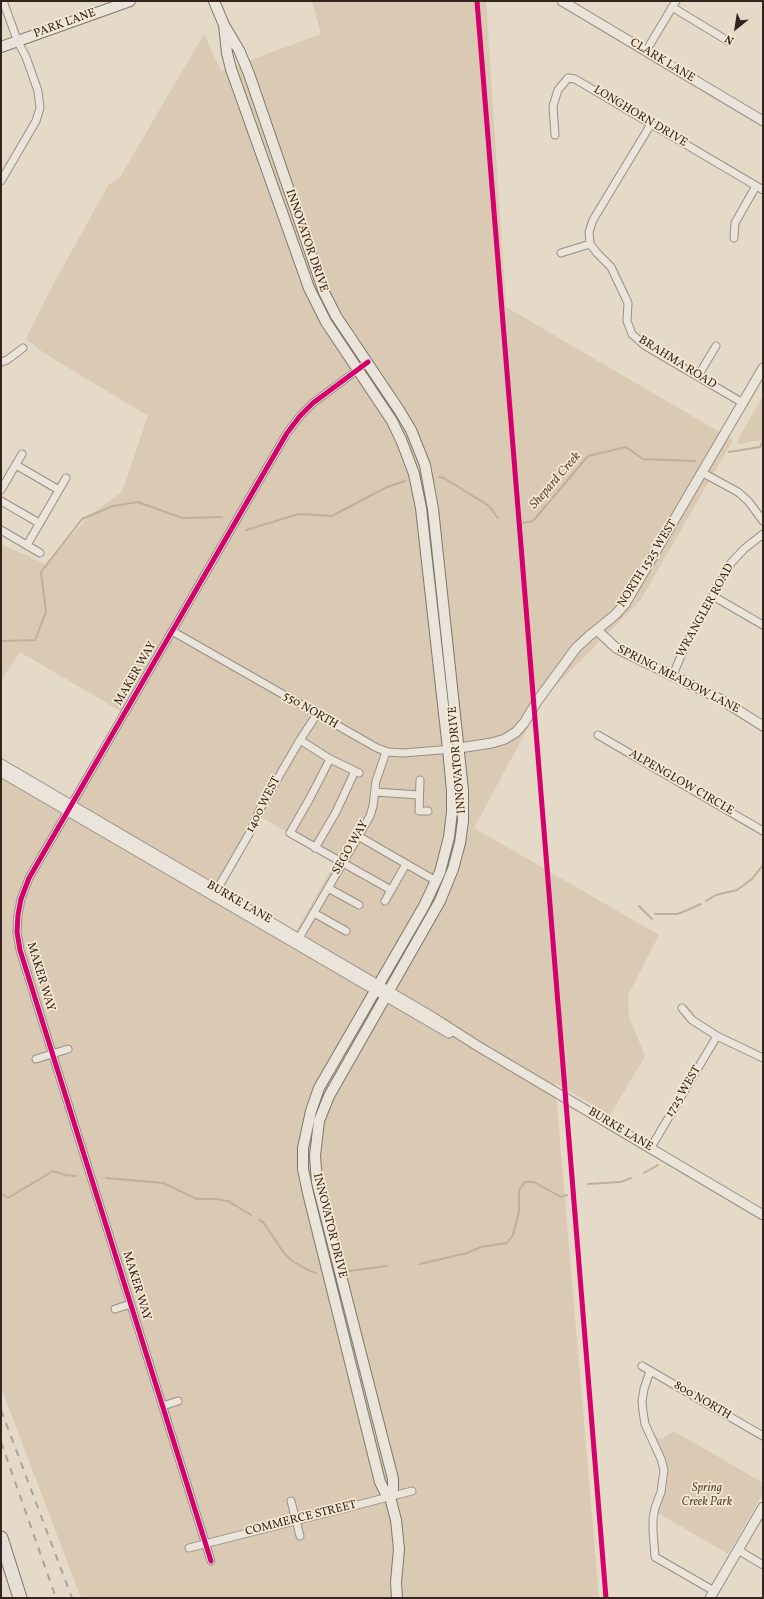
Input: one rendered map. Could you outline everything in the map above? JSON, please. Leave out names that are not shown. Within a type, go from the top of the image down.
[{"type":"highway","points":[[1,1538],[20,1598]]},
{"type":"main road","name":"PARK LANE","points":[[1,47],[130,1]]},
{"type":"main road","name":"INNOVATOR DRIVE","points":[[214,1],[224,25],[239,50],[249,74],[322,288],[336,316],[368,362],[405,420],[416,442],[428,476],[433,508],[459,748],[464,810],[460,843],[454,869],[440,901],[328,1096],[319,1122],[314,1156],[317,1182],[394,1479],[390,1497],[399,1539],[399,1557],[396,1582],[397,1598]]},
{"type":"main road","name":"INNOVATOR DRIVE","points":[[224,25],[227,53],[232,69],[306,283],[326,322],[398,431],[409,458],[417,485],[421,508],[452,786],[452,812],[446,850],[436,881],[424,906],[317,1093],[307,1124],[303,1158],[306,1185],[380,1482],[385,1492],[390,1497]]},
{"type":"street","points":[[1,181],[36,121],[40,108],[38,91],[3,1]]},
{"type":"street","name":"CLARK LANE","points":[[562,1],[763,121]]},
{"type":"street","points":[[646,51],[674,4],[728,41]]},
{"type":"street","name":"LONGHORN DRIVE","points":[[555,135],[553,106],[558,90],[568,78],[575,78],[760,188]]},
{"type":"street","points":[[561,253],[590,244],[589,232],[594,220],[652,124]]},
{"type":"street","points":[[734,238],[735,223],[760,188]]},
{"type":"street","name":"BRAHMA ROAD","points":[[590,244],[611,267],[628,303],[627,321],[632,334],[644,345],[743,403]]},
{"type":"street","points":[[698,376],[716,346]]},
{"type":"street","points":[[1,362],[7,360],[24,348]]},
{"type":"street","name":"MAKER WAY","points":[[211,1561],[20,950],[17,932],[18,915],[21,899],[29,878],[293,424],[313,403],[368,362]]},
{"type":"street","name":"NORTH 1525 WEST","points":[[459,748],[492,743],[505,739],[516,732],[524,723],[538,700],[576,648],[615,615],[629,598],[763,368]]},
{"type":"street","points":[[1,490],[22,454]]},
{"type":"street","points":[[16,465],[59,490]]},
{"type":"street","points":[[703,473],[738,492],[749,502],[763,521]]},
{"type":"street","points":[[26,545],[66,478]]},
{"type":"street","points":[[1,500],[39,523]]},
{"type":"street","points":[[1,530],[40,553]]},
{"type":"street","name":"WRANGLER ROAD","points":[[672,675],[685,646],[731,563],[737,555],[763,534]]},
{"type":"street","points":[[713,596],[763,625]]},
{"type":"street","name":"SPRING MEADOW LANE","points":[[597,630],[616,648],[720,699],[763,726]]},
{"type":"street","name":"550 NORTH","points":[[172,631],[371,746],[386,752],[403,753],[459,748]]},
{"type":"street","name":"1400 WEST","points":[[215,893],[246,840],[258,812],[317,714]]},
{"type":"street","name":"ALPENGLOW CIRCLE","points":[[598,735],[763,831]]},
{"type":"street","points":[[300,740],[330,759],[357,772],[315,848]]},
{"type":"street","name":"SEGO WAY","points":[[299,938],[370,816],[376,781],[386,752]]},
{"type":"street","points":[[330,759],[290,833],[391,890]]},
{"type":"street","name":"BURKE LANE","points":[[1,764],[70,808],[387,994],[440,1029],[476,1045],[763,1215]]},
{"type":"street","name":"BURKE LANE","points":[[1,772],[70,808]]},
{"type":"street","points":[[420,780],[419,811],[428,811]]},
{"type":"street","points":[[375,792],[419,795]]},
{"type":"street","points":[[358,836],[436,881]]},
{"type":"street","points":[[385,901],[406,864]]},
{"type":"street","points":[[328,888],[359,905]]},
{"type":"street","name":"BURKE LANE","points":[[215,893],[299,938],[376,988]]},
{"type":"street","points":[[314,913],[346,931]]},
{"type":"street","points":[[682,1008],[692,1020],[717,1036],[763,1058]]},
{"type":"street","name":"1725 WEST","points":[[650,1148],[717,1036]]},
{"type":"street","points":[[36,1059],[68,1049]]},
{"type":"street","points":[[115,1308],[131,1304]]},
{"type":"street","name":"800 NORTH","points":[[642,1366],[763,1436]]},
{"type":"street","points":[[650,1371],[644,1389],[642,1402],[643,1412],[645,1424],[659,1453],[664,1470],[661,1492],[653,1518],[655,1557],[712,1594],[763,1508]]},
{"type":"street","points":[[163,1406],[178,1401]]},
{"type":"street","name":"COMMERCE STREET","points":[[189,1548],[412,1491]]},
{"type":"street","points":[[291,1501],[300,1536]]},
{"type":"street","points":[[738,1550],[763,1565]]},
{"type":"green space","points":[[312,1],[486,1],[506,307],[733,440],[640,601],[545,696],[474,828],[659,935],[628,995],[629,1017],[645,1056],[609,1117],[588,1102],[555,1083],[599,1598],[81,1598],[1,1387],[1,760],[73,801],[122,712],[20,652],[1,681],[1,544],[45,564],[91,514],[122,492],[148,416],[44,353],[26,339],[53,285],[109,184],[119,179],[204,34],[221,71],[321,34]],"holes":[[[258,815],[336,861],[296,931],[218,886]]]},
{"type":"green space","points":[[763,396],[763,439],[761,441],[737,444],[737,441]]},
{"type":"green space","name":"Spring Creek Park","points":[[674,1431],[763,1483],[763,1494],[728,1554],[658,1513],[666,1489],[668,1471],[666,1459],[655,1437],[662,1439]]},
{"type":"waterway","name":"Shepard Creek","points":[[729,452],[760,447],[763,441]]},
{"type":"waterway","name":"Shepard Creek","points":[[523,523],[533,521],[588,456],[626,447],[643,459],[695,461]]},
{"type":"waterway","name":"Shepard Creek","points":[[439,477],[444,478],[489,506],[498,518]]},
{"type":"waterway","name":"Shepard Creek","points":[[246,530],[299,514],[332,516],[387,487],[405,481]]},
{"type":"waterway","name":"Shepard Creek","points":[[1,641],[35,640],[46,612],[41,572],[82,519],[113,506],[138,502],[182,518],[222,517]]},
{"type":"waterway","points":[[706,901],[716,895],[737,890],[752,879],[763,865]]},
{"type":"waterway","points":[[655,914],[678,914],[701,904]]},
{"type":"waterway","points":[[639,906],[652,919]]},
{"type":"waterway","name":"Shepard Creek","points":[[644,1173],[658,1165]]},
{"type":"waterway","name":"Shepard Creek","points":[[1,1194],[8,1198],[53,1171],[76,1176]]},
{"type":"waterway","name":"Shepard Creek","points":[[106,1178],[163,1183],[197,1199],[216,1199],[228,1201],[251,1215]]},
{"type":"waterway","name":"Shepard Creek","points":[[588,1184],[621,1182],[631,1178]]},
{"type":"waterway","name":"Shepard Creek","points":[[420,1264],[467,1253],[481,1247],[507,1243],[513,1235],[519,1212],[519,1190],[525,1182],[534,1182],[561,1197],[567,1195]]},
{"type":"waterway","name":"Shepard Creek","points":[[259,1220],[263,1222],[284,1253],[291,1260],[316,1273]]},
{"type":"waterway","name":"Shepard Creek","points":[[348,1271],[387,1266]]},
{"type":"railway","points":[[1,1410],[72,1598]]},
{"type":"railway","points":[[1,1442],[56,1598]]},
{"type":"cycle path","points":[[477,1],[606,1598]]},
{"type":"cycle path","points":[[211,1561],[20,950],[17,932],[18,915],[21,899],[29,878],[287,433],[300,416],[313,403],[368,362]]}]
